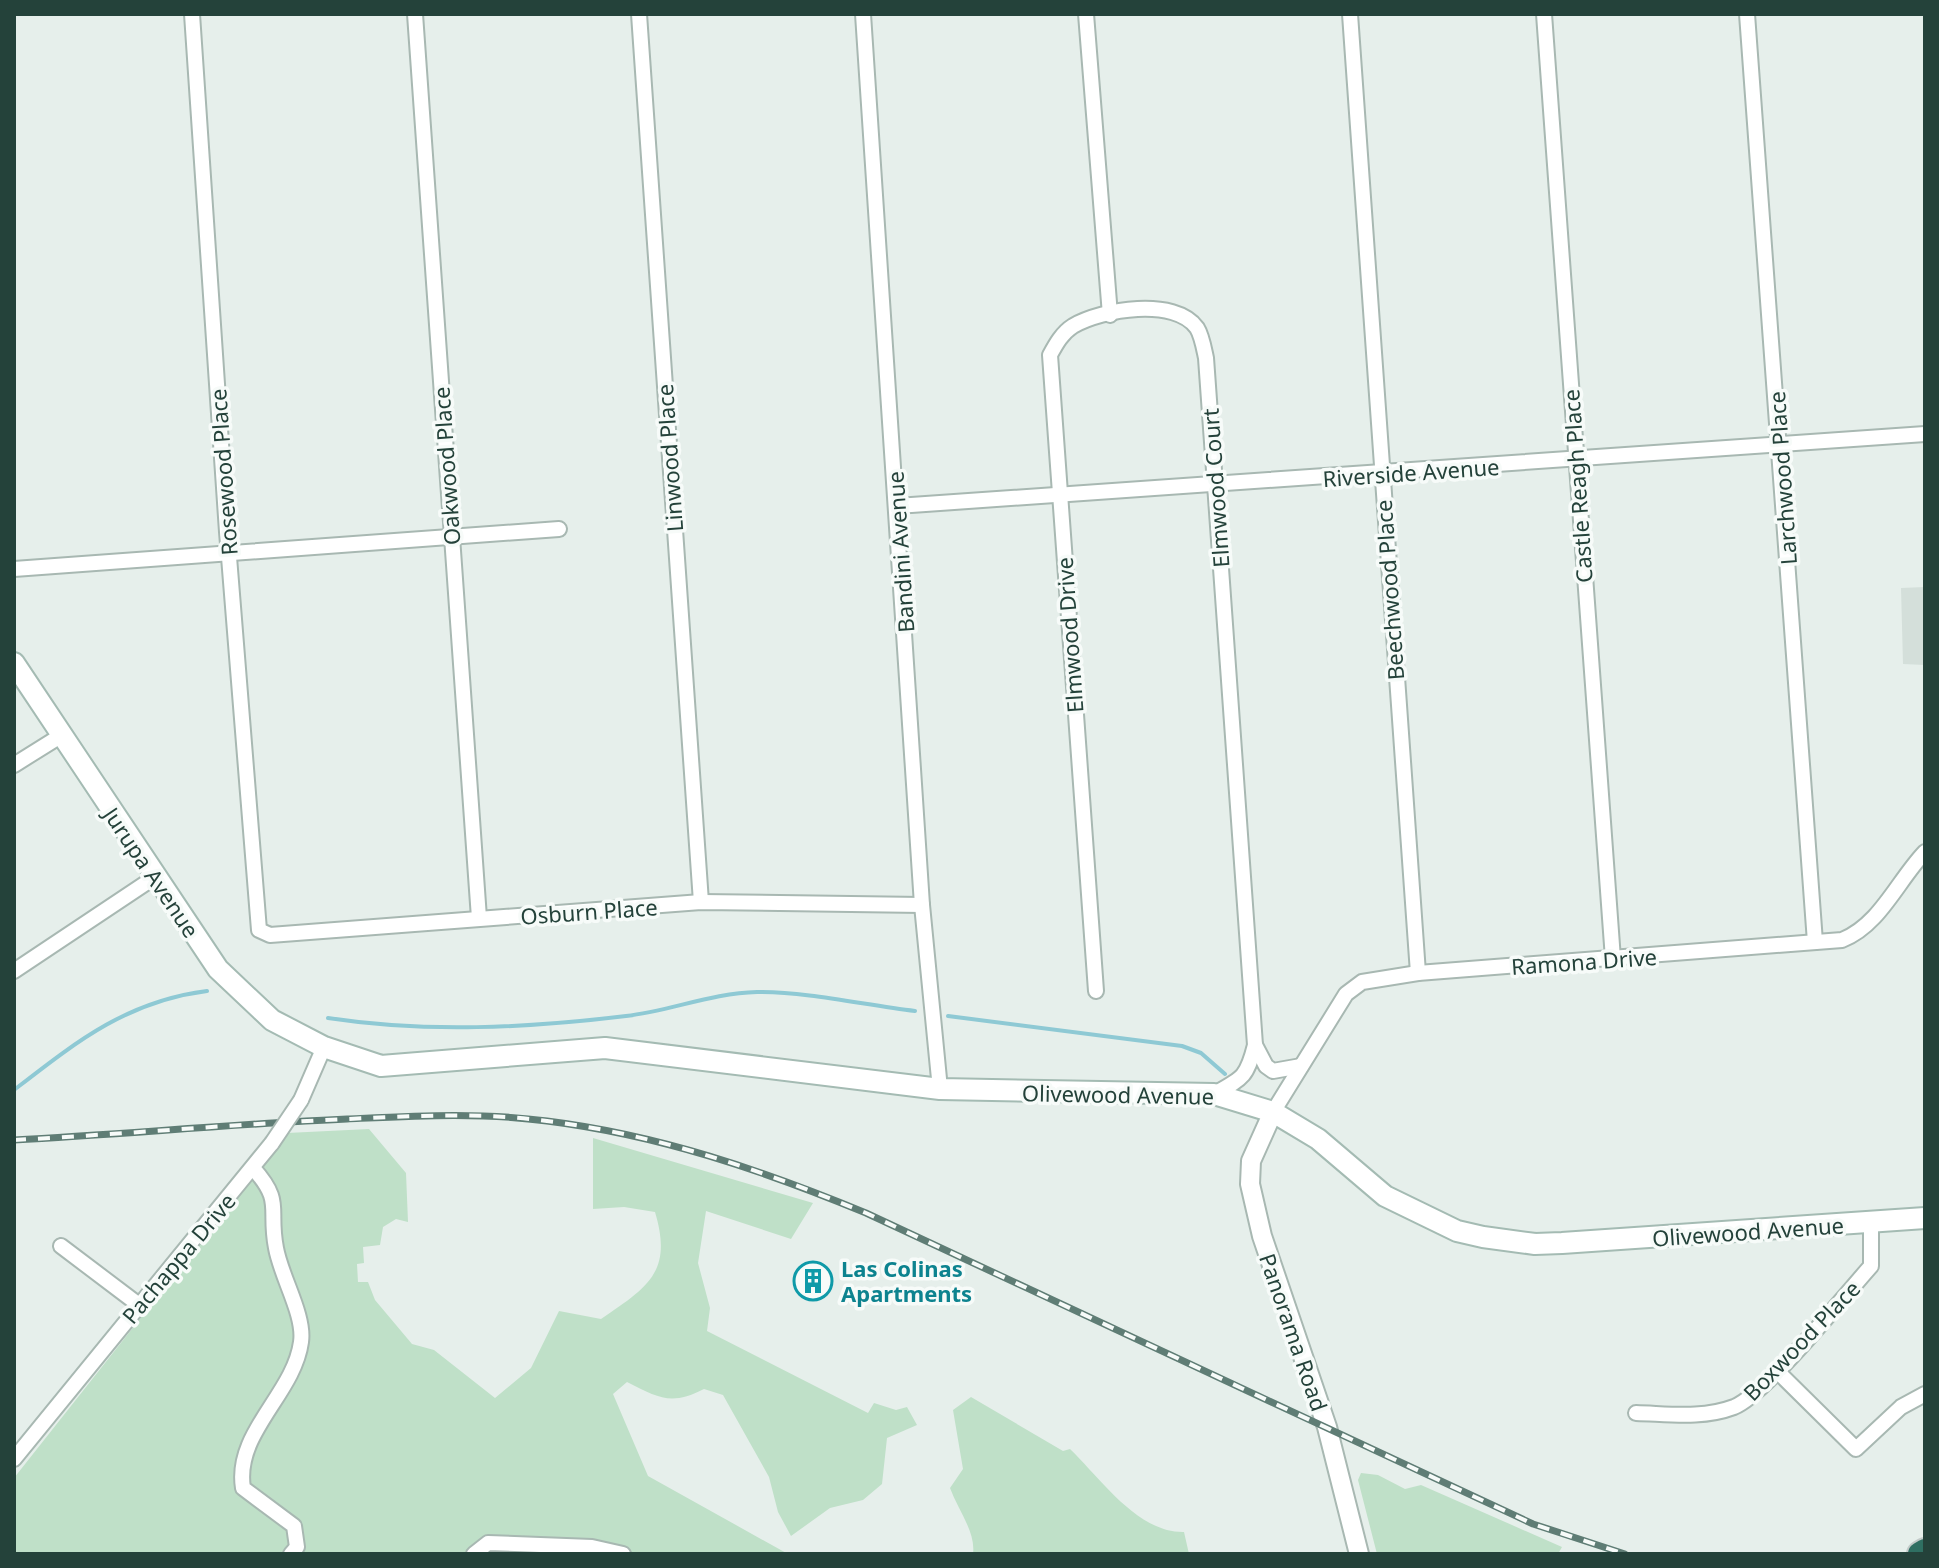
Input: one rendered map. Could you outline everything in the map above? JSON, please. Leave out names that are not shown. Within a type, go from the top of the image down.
[{"type":"main road","name":"Jurupa Avenue","points":[[14,663],[155,877],[229,982],[272,1020],[324,1047]]},
{"type":"main road","name":"Olivewood Avenue","points":[[324,1047],[381,1066],[605,1048],[940,1089],[1214,1094],[1273,1112],[1318,1139],[1385,1196],[1420,1215],[1483,1237],[1548,1244],[1925,1218]]},
{"type":"street","name":"Rosewood Place","points":[[192,14],[229,554],[259,930]]},
{"type":"street","name":"Oakwood Place","points":[[415,14],[479,918]]},
{"type":"street","name":"Linwood Place","points":[[639,14],[701,902]]},
{"type":"street","name":"Bandini Avenue","points":[[863,14],[922,905],[940,1089]]},
{"type":"street","points":[[1086,14],[1110,315]]},
{"type":"street","name":"Beechwood Place","points":[[1350,14],[1380,475],[1418,973]]},
{"type":"street","name":"Castle Reagh Place","points":[[1544,14],[1613,959]]},
{"type":"street","name":"Larchwood Place","points":[[1747,14],[1815,942]]},
{"type":"street","name":"Elmwood Court","points":[[1110,315],[1161,307],[1183,316],[1198,329],[1206,358],[1255,1045]]},
{"type":"street","name":"Elmwood Drive","points":[[1096,991],[1050,355],[1071,328],[1089,319],[1110,315]]},
{"type":"street","name":"Riverside Avenue","points":[[897,506],[1059,497],[1214,483],[1380,475],[1925,434]]},
{"type":"street","points":[[14,569],[559,529]]},
{"type":"street","points":[[14,765],[62,735]]},
{"type":"street","name":"Ramona Drive","points":[[1273,1112],[1353,988],[1376,978],[1842,940],[1859,933],[1925,852]]},
{"type":"street","points":[[14,971],[155,877]]},
{"type":"street","name":"Osburn Place","points":[[259,930],[270,935],[701,902],[922,905]]},
{"type":"street","points":[[1255,1045],[1266,1066],[1273,1071],[1301,1066]]},
{"type":"street","points":[[1214,1094],[1242,1078],[1249,1069],[1255,1045]]},
{"type":"street","name":"Pachappa Drive","points":[[14,1459],[272,1143],[301,1100],[324,1047]]},
{"type":"street","name":"Panorama Road","points":[[1273,1112],[1251,1161],[1250,1184],[1262,1236],[1327,1427],[1359,1554]]},
{"type":"street","points":[[253,1168],[272,1190],[281,1277],[297,1309],[302,1340],[297,1360],[262,1420],[240,1468],[243,1488],[294,1526],[297,1547],[291,1554]]},
{"type":"street","name":"Boxwood Place","points":[[1636,1413],[1700,1416],[1737,1406],[1777,1371],[1871,1266],[1871,1222]]},
{"type":"street","points":[[61,1246],[139,1305]]},
{"type":"street","points":[[1777,1371],[1856,1449],[1901,1407],[1925,1394]]},
{"type":"street","points":[[474,1554],[488,1543],[592,1547],[623,1554]]},
{"type":"shaded area","points":[[1925,587],[1925,665],[1903,664],[1901,588]]},
{"type":"green space","points":[[369,1129],[406,1173],[408,1222],[396,1219],[383,1227],[380,1245],[363,1247],[364,1263],[357,1264],[358,1282],[368,1282],[375,1300],[412,1344],[434,1350],[495,1398],[531,1368],[559,1311],[601,1319],[643,1287],[658,1264],[661,1250],[655,1212],[624,1207],[593,1209],[593,1138],[813,1203],[791,1239],[706,1211],[698,1263],[710,1308],[707,1331],[868,1413],[874,1403],[896,1410],[907,1407],[917,1425],[887,1438],[882,1484],[863,1500],[830,1508],[791,1536],[778,1512],[769,1477],[723,1395],[704,1389],[683,1397],[665,1398],[627,1382],[613,1394],[648,1476],[788,1554],[14,1554],[14,1478],[287,1133]]},
{"type":"green space","points":[[971,1397],[1063,1451],[1070,1449],[1136,1514],[1167,1530],[1184,1532],[1189,1554],[973,1554],[969,1529],[950,1488],[963,1469],[953,1410]]},
{"type":"green space","points":[[1361,1473],[1378,1475],[1405,1489],[1421,1485],[1562,1547],[1558,1554],[1377,1554],[1358,1480]]},
{"type":"waterway","points":[[14,1090],[81,1040],[127,1014],[178,996],[207,991]]},
{"type":"waterway","points":[[328,1018],[402,1026],[514,1026],[626,1016],[724,995],[757,992],[816,996],[915,1011]]},
{"type":"waterway","points":[[948,1016],[1182,1046],[1201,1053],[1225,1074]]},
{"type":"railway","points":[[14,1140],[305,1121],[472,1116],[522,1118],[589,1127],[670,1145],[788,1182],[866,1213],[1533,1524],[1625,1554]]},
{"type":"place","name":"Las Colinas Apartments","points":[[813,1281]]}]
